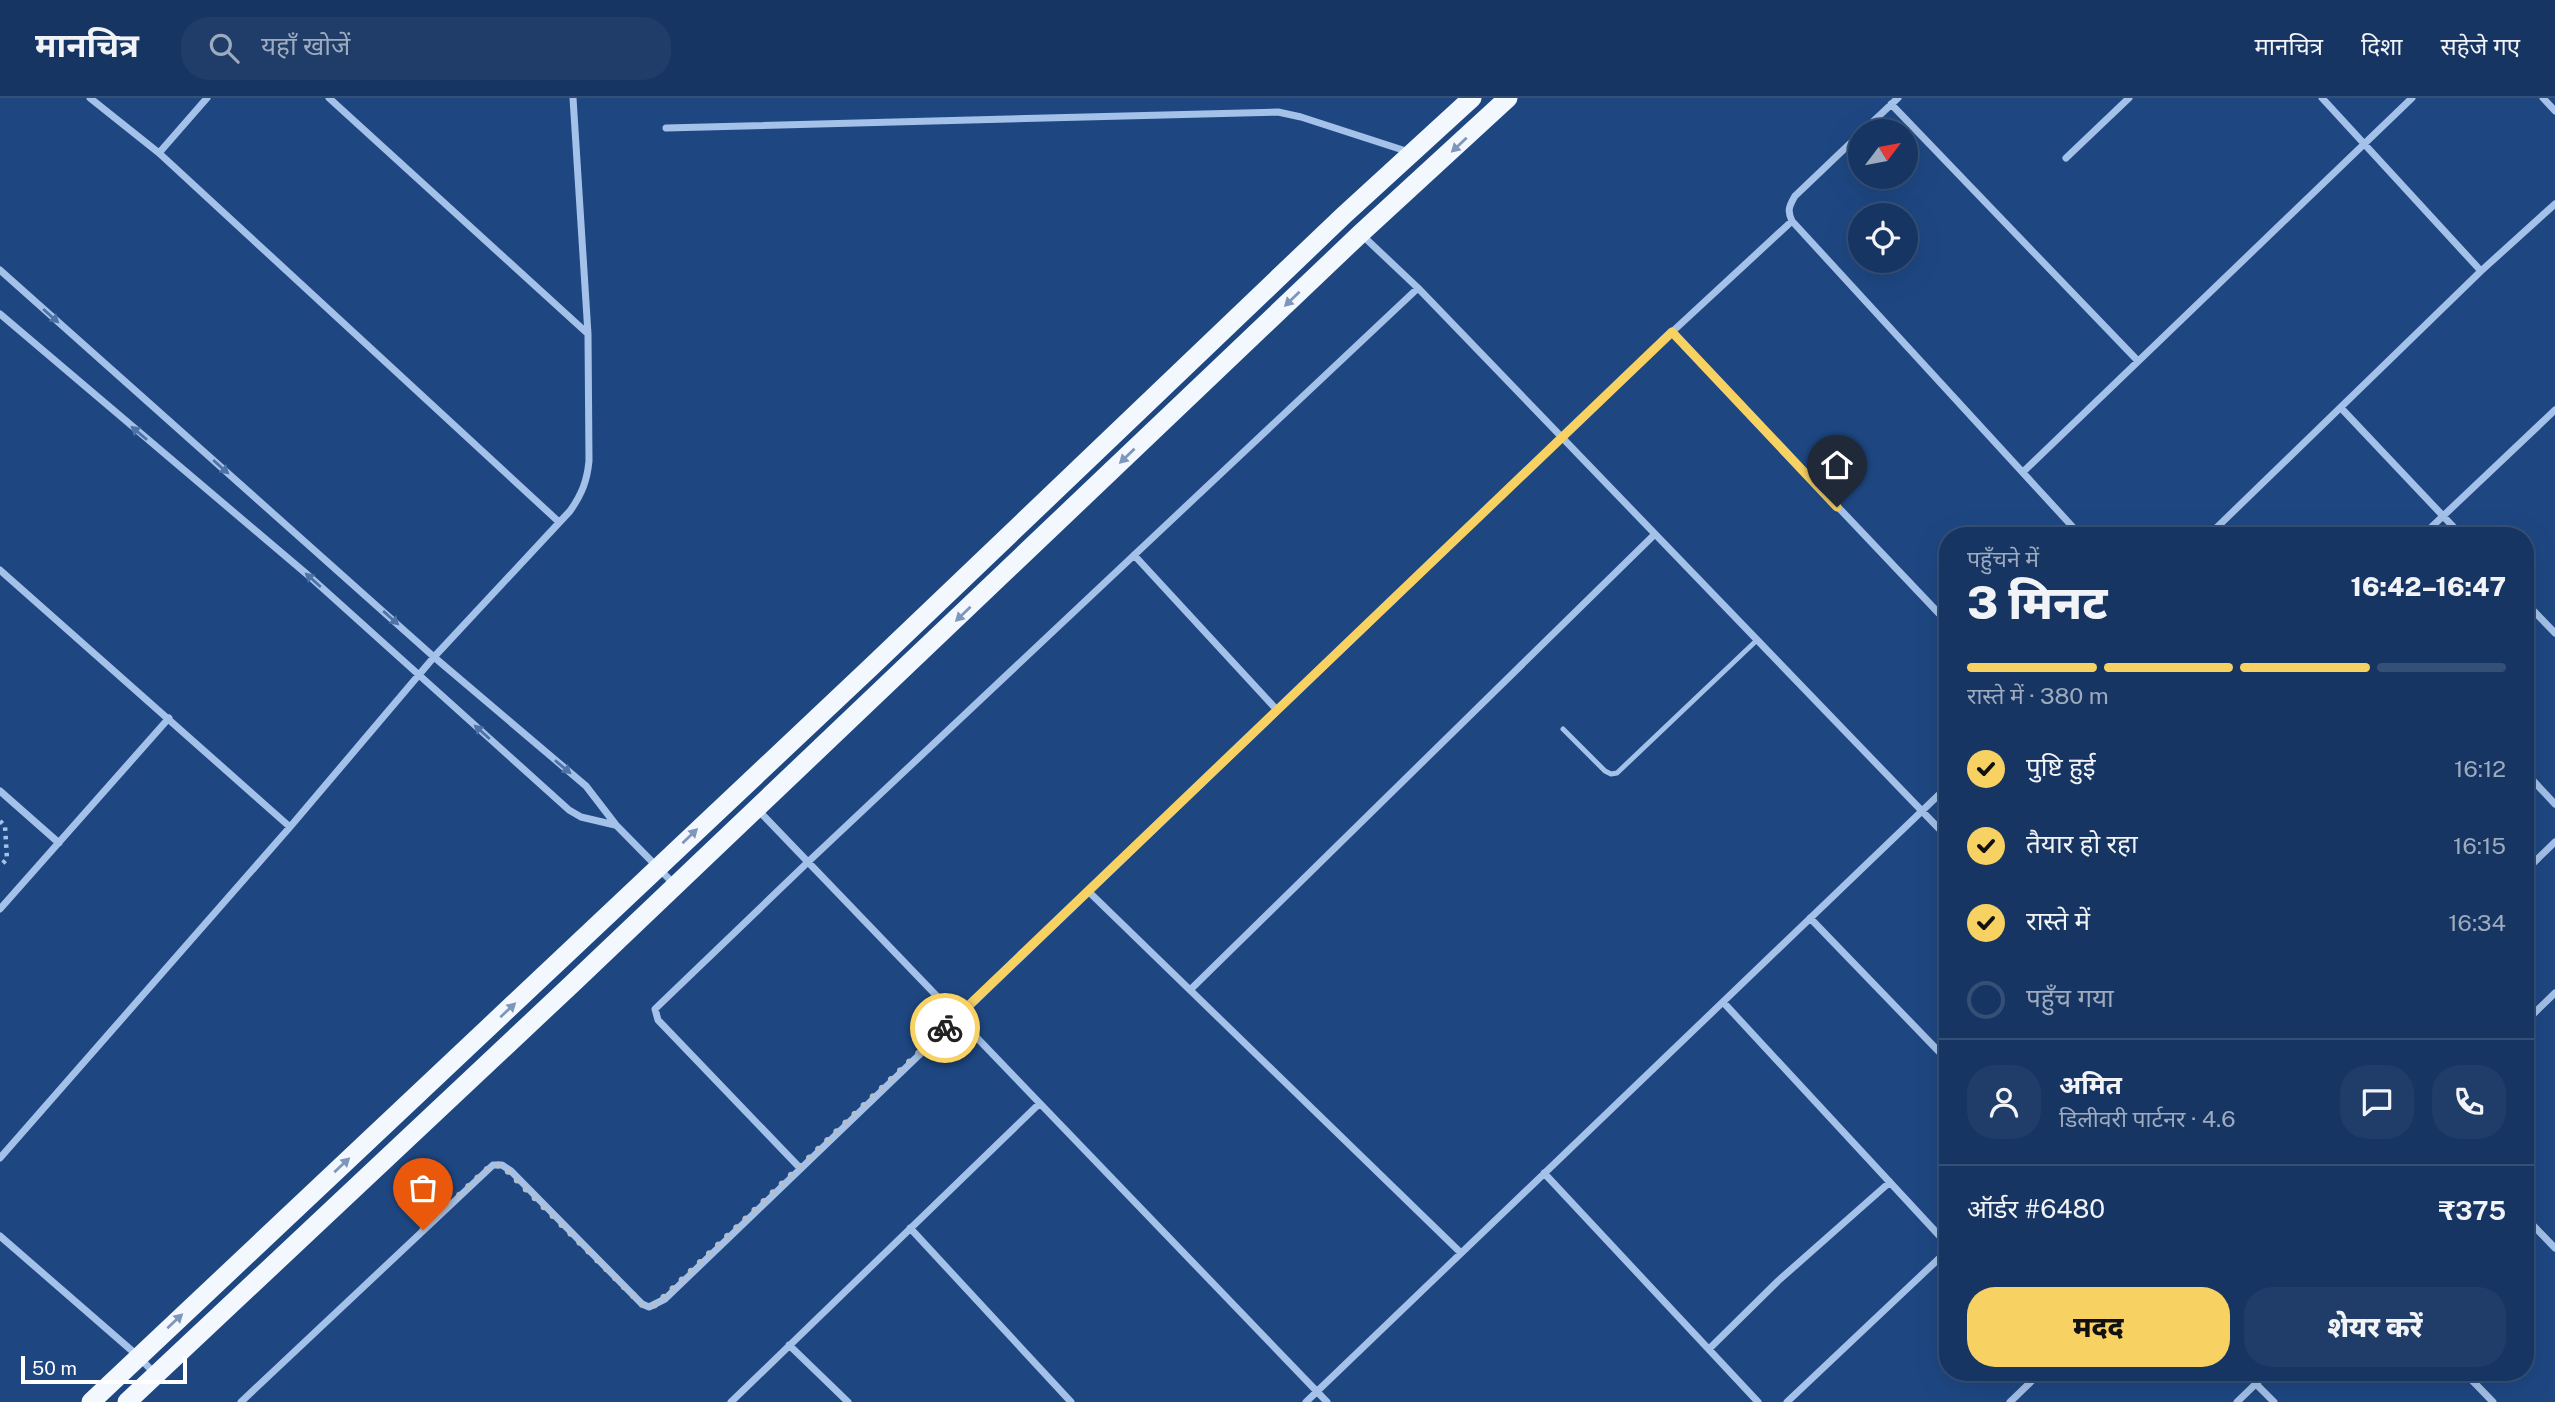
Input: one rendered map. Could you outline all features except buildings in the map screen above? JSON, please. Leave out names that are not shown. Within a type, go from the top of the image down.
[{"type":"highway","points":[[91,1402],[1343,216],[1472,98]]},
{"type":"highway","points":[[127,1402],[676,885],[1360,234],[1508,98]]},
{"type":"street","points":[[90,98],[159,153],[559,522]]},
{"type":"street","points":[[159,153],[207,98]]},
{"type":"street","points":[[329,98],[588,334]]},
{"type":"street","points":[[0,1158],[290,827],[434,657],[581,496],[587,479],[588,334],[573,98]]},
{"type":"street","points":[[1876,119],[1898,98]]},
{"type":"street","points":[[2066,158],[2129,98]]},
{"type":"street","points":[[2322,98],[2481,271]]},
{"type":"street","points":[[2022,472],[2412,98]]},
{"type":"street","points":[[2543,98],[2555,111]]},
{"type":"street","points":[[1891,104],[2138,361]]},
{"type":"street","points":[[666,128],[1278,112],[1413,153]]},
{"type":"street","points":[[1848,146],[1795,196],[1789,205],[1788,213],[1792,221],[2073,527]]},
{"type":"street","points":[[2217,527],[2481,271],[2555,204]]},
{"type":"street","points":[[241,1402],[493,1165],[502,1165],[510,1171],[642,1304],[649,1307],[665,1298],[1672,332],[1792,221]]},
{"type":"street","points":[[1360,234],[1418,288],[1939,829]]},
{"type":"street","points":[[0,270],[434,657],[586,786],[616,825],[676,885]]},
{"type":"street","points":[[800,1168],[659,1020],[655,1009],[1418,288]]},
{"type":"street","points":[[0,314],[309,576],[569,810],[580,817],[616,825]]},
{"type":"street","points":[[1672,332],[1939,614]]},
{"type":"street","points":[[2341,408],[2453,527]]},
{"type":"street","points":[[2431,527],[2555,410]]},
{"type":"street","points":[[1190,990],[1655,534]]},
{"type":"street","points":[[1134,555],[1277,710]]},
{"type":"street","points":[[0,569],[290,827]]},
{"type":"street","points":[[2534,611],[2555,633]]},
{"type":"street","points":[[0,909],[169,718]]},
{"type":"street","points":[[2534,782],[2555,804]]},
{"type":"street","points":[[0,791],[59,842]]},
{"type":"street","points":[[1306,1402],[1939,795]]},
{"type":"street","points":[[756,808],[1327,1402]]},
{"type":"street","points":[[2534,862],[2555,842]]},
{"type":"street","points":[[1088,891],[1461,1253]]},
{"type":"street","points":[[1810,918],[1939,1052]]},
{"type":"street","points":[[2534,1013],[2555,993]]},
{"type":"street","points":[[1723,1002],[1939,1237]]},
{"type":"street","points":[[731,1402],[1039,1104]]},
{"type":"street","points":[[1544,1172],[1759,1402]]},
{"type":"street","points":[[1709,1349],[1778,1281],[1890,1182]]},
{"type":"street","points":[[2534,1226],[2555,1248]]},
{"type":"street","points":[[910,1228],[1071,1402]]},
{"type":"street","points":[[0,1236],[138,1356],[155,1374]]},
{"type":"street","points":[[1787,1402],[1939,1256]]},
{"type":"street","points":[[789,1345],[848,1402]]},
{"type":"street","points":[[2010,1402],[2032,1381]]},
{"type":"street","points":[[2237,1402],[2259,1381]]},
{"type":"street","points":[[2473,1381],[2493,1402]]},
{"type":"street","points":[[2256,1384],[2274,1402]]},
{"type":"lane","points":[[1563,729],[1605,771],[1617,773],[1757,640]]},
{"type":"path","points":[[0,821],[5,826],[7,859],[0,866]]},
{"type":"way so far","points":[[423,1230],[484,1172],[493,1165],[502,1165],[642,1304],[649,1307],[657,1304],[945,1028]]},
{"type":"route","points":[[945,1028],[1672,332],[1837,507]]}]
